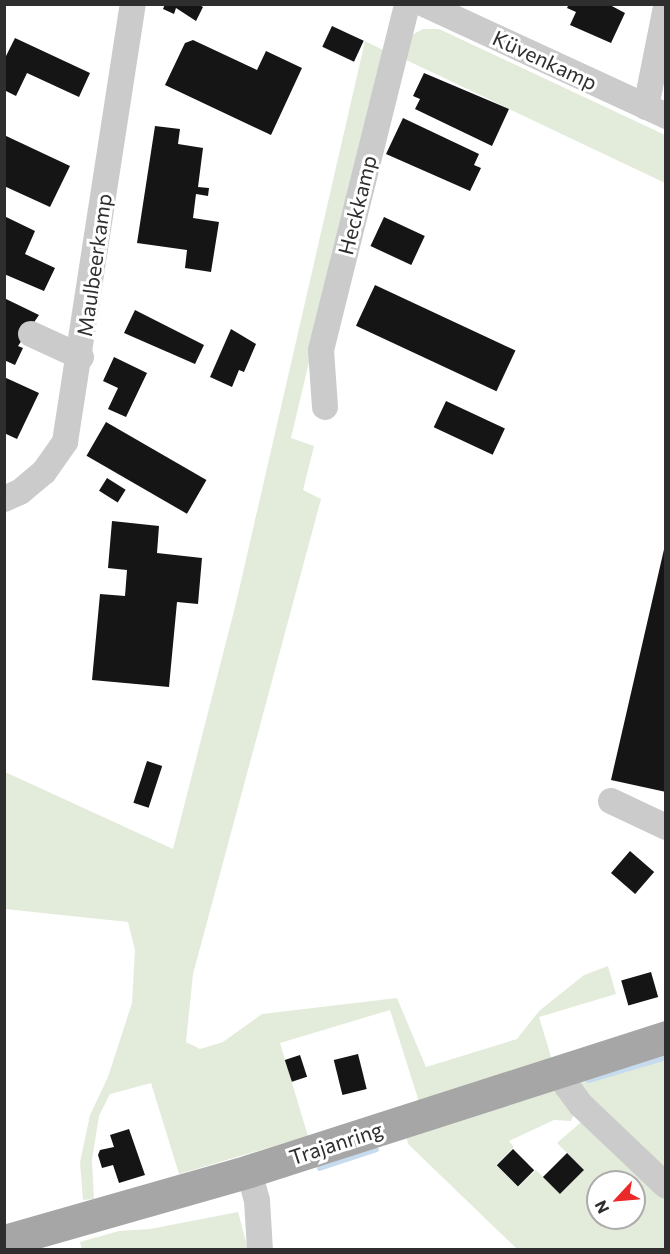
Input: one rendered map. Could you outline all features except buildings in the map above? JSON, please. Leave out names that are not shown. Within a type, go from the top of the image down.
[{"type":"main road","name":"Trajanring","points":[[4,1241],[249,1171],[666,1036]]},
{"type":"street","name":"Maulbeerkamp","points":[[4,499],[20,492],[44,472],[65,442],[81,357],[133,4]]},
{"type":"street","name":"Heckkamp","points":[[325,407],[321,350],[407,4]]},
{"type":"street","name":"Küvenkamp","points":[[424,4],[656,112]]},
{"type":"street","points":[[656,112],[666,7]]},
{"type":"street","points":[[31,334],[81,357]]},
{"type":"street","points":[[611,801],[666,827]]},
{"type":"street","points":[[562,1069],[567,1086],[581,1105],[666,1186]]},
{"type":"street","points":[[249,1171],[257,1200],[260,1250]]},
{"type":"green space","points":[[423,29],[439,29],[665,135],[665,183],[402,58],[408,37]]},
{"type":"green space","points":[[365,41],[383,50],[291,438],[314,446],[303,490],[321,499],[193,974],[186,1042],[200,1049],[223,1042],[262,1014],[397,998],[426,1067],[517,1039],[539,1011],[584,975],[608,966],[616,994],[539,1017],[552,1060],[419,1102],[390,1010],[280,1043],[308,1136],[179,1174],[151,1083],[110,1094],[99,1116],[92,1160],[94,1199],[83,1200],[80,1162],[90,1115],[108,1077],[132,1003],[135,950],[128,922],[5,909],[5,772],[173,849],[236,603]]},
{"type":"green space","points":[[665,1047],[665,1177],[597,1112],[574,1075]]},
{"type":"green space","points":[[551,1080],[577,1107],[571,1121],[554,1120],[509,1141],[514,1147],[496,1165],[518,1187],[536,1170],[560,1194],[584,1170],[557,1143],[587,1117],[641,1170],[586,1170],[586,1230],[646,1230],[646,1174],[665,1193],[665,1249],[517,1249],[408,1144],[405,1130]]},
{"type":"green space","points":[[238,1212],[248,1249],[82,1250],[80,1242],[119,1231],[150,1229]]},
{"type":"waterway","points":[[588,1080],[666,1057]]},
{"type":"waterway","points":[[319,1168],[376,1149]]}]
